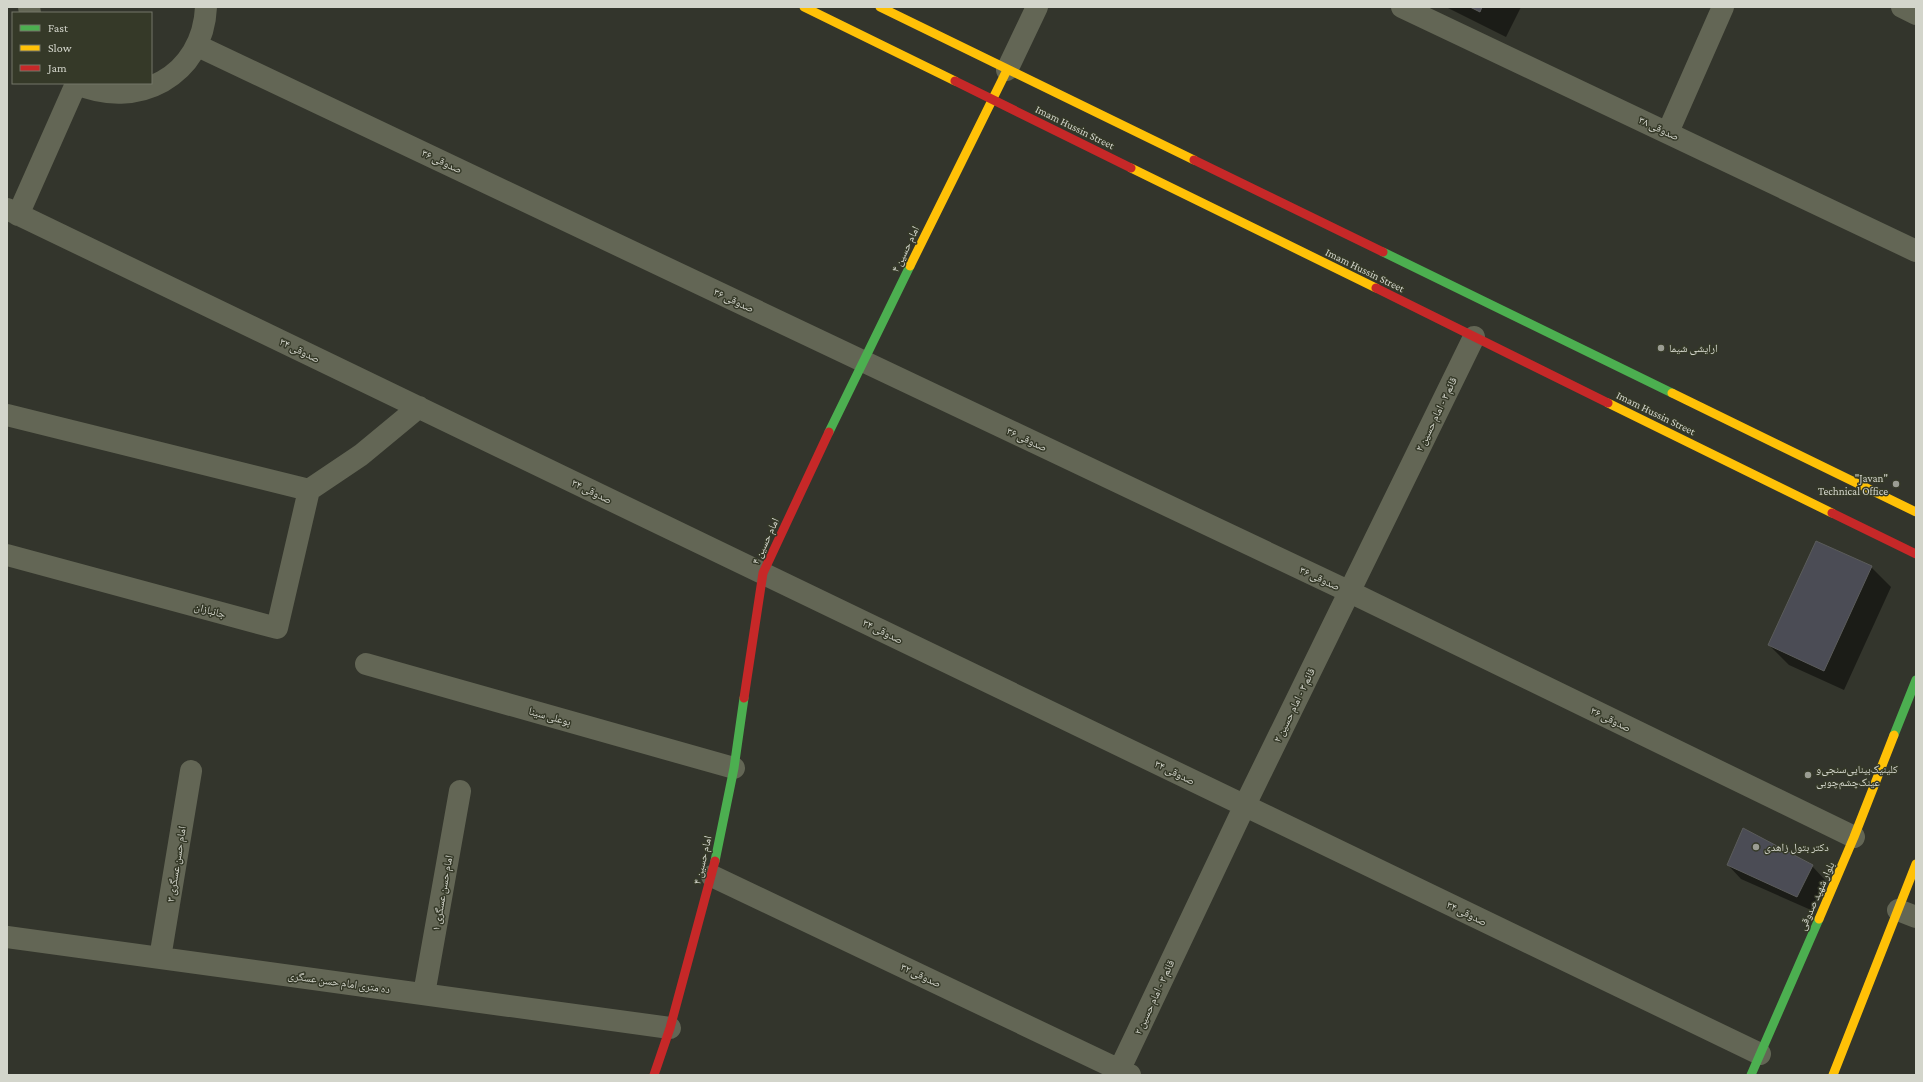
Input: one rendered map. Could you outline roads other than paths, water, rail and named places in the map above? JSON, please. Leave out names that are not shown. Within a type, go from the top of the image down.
[{"type":"main road","name":"Imam Hussin Street","points":[[804,7],[1916,554]]},
{"type":"main road","name":"Imam Hussin Street","points":[[880,7],[1916,512]]},
{"type":"main road","name":"امام حسین ۴","points":[[654,1075],[670,1028],[712,876],[734,768],[763,573],[864,361],[1007,70]]},
{"type":"main road","name":"بلوار شهید صدوقی","points":[[1751,1075],[1854,837],[1916,680]]},
{"type":"main road","points":[[1833,1075],[1907,913],[1916,864]]},
{"type":"street","points":[[79,84],[103,92],[131,93],[158,85],[181,69],[198,46],[206,22],[206,7]]},
{"type":"street","points":[[1007,70],[1037,7]]},
{"type":"street","name":"صدوقی ۳۸","points":[[1402,7],[1916,251]]},
{"type":"street","points":[[1668,132],[1723,7]]},
{"type":"street","points":[[1902,7],[1916,14]]},
{"type":"street","name":"صدوقی ۳۶","points":[[198,46],[1350,592],[1854,837]]},
{"type":"street","points":[[13,212],[76,84]]},
{"type":"street","name":"صدوقی ۳۴","points":[[13,212],[1760,1054]]},
{"type":"street","name":"قائم ۳ - امام حسین ۲","points":[[1122,1073],[1245,805],[1474,337]]},
{"type":"street","points":[[7,415],[309,490],[361,456],[419,407]]},
{"type":"street","name":"جانبازان","points":[[7,555],[277,628],[309,490]]},
{"type":"street","name":"بوعلی سینا","points":[[366,664],[734,768]]},
{"type":"street","name":"امام حسن عسگری ۳","points":[[160,958],[191,771]]},
{"type":"street","name":"امام حسن عسگری ۱","points":[[424,994],[460,792]]},
{"type":"street","name":"صدوقی ۳۲","points":[[712,876],[1122,1073]]},
{"type":"street","name":"ده متری امام حسن عسگری","points":[[7,937],[670,1028]]},
{"type":"place","name":"ارایشی شیما","points":[[1661,348]]},
{"type":"place","name":"\"Javan\" Technical Office","points":[[1896,484]]},
{"type":"place","name":"کلینیک‌بینایی‌سنجی‌و ‌عینک‌چشم‌چوبی","points":[[1808,775]]},
{"type":"place","name":"دکتر بتول زاهدی","points":[[1756,847]]}]
